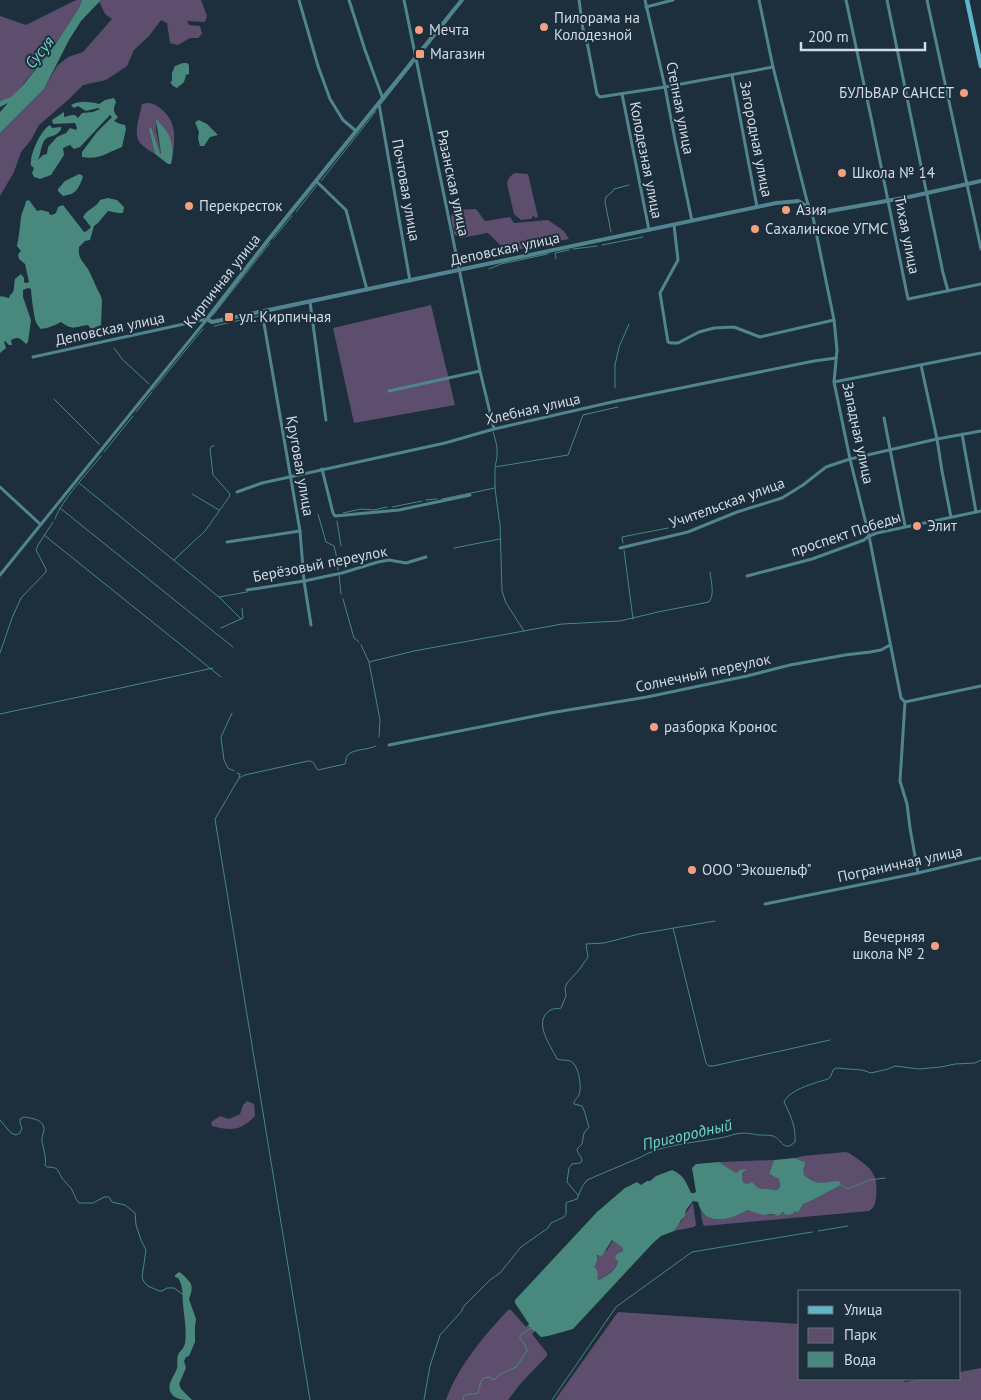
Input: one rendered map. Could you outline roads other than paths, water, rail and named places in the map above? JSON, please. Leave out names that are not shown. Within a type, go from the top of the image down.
[{"type":"main road","points":[[967,0],[981,66]]},
{"type":"street","points":[[299,0],[318,66],[330,99],[342,120],[356,131]]},
{"type":"street","points":[[349,0],[364,50],[383,99]]},
{"type":"street","name":"Рязанская улица","points":[[404,0],[480,371],[494,429]]},
{"type":"street","name":"Кирпичная улица","points":[[0,575],[462,0]]},
{"type":"street","points":[[579,0],[583,29],[597,94],[600,97],[773,67]]},
{"type":"street","name":"Степная улица","points":[[645,0],[692,221]]},
{"type":"street","points":[[646,7],[673,0]]},
{"type":"street","name":"Западная улица","points":[[759,0],[773,67],[828,284],[836,335],[834,382],[869,536],[901,698],[905,702],[900,781],[908,804],[910,828],[918,872]]},
{"type":"street","name":"Тихая улица","points":[[846,0],[908,299],[948,291]]},
{"type":"street","points":[[887,0],[948,291],[981,284]]},
{"type":"street","points":[[927,0],[981,249]]},
{"type":"street","name":"Загородная улица","points":[[732,75],[757,207]]},
{"type":"street","name":"Колодезная улица","points":[[622,94],[649,230]]},
{"type":"street","name":"Почтовая улица","points":[[379,104],[410,280]]},
{"type":"street","points":[[316,181],[346,210],[367,290]]},
{"type":"street","name":"Деповская улица","points":[[33,357],[207,319],[212,322],[262,312],[757,207],[793,201],[802,202],[816,212],[824,212],[981,181]]},
{"type":"street","name":"Колодезная улица","points":[[674,225],[678,260],[660,293],[668,342],[671,344],[678,343],[699,332],[714,328],[734,327],[760,337],[834,320]]},
{"type":"street","points":[[310,302],[326,420]]},
{"type":"street","name":"Круговая улица","points":[[262,312],[300,531],[304,581],[311,624]]},
{"type":"street","points":[[834,382],[981,353]]},
{"type":"street","name":"Хлебная улица","points":[[237,492],[262,483],[291,476],[445,443],[494,429],[612,402],[836,358]]},
{"type":"street","points":[[920,365],[937,439],[951,516]]},
{"type":"street","points":[[389,391],[480,371]]},
{"type":"street","points":[[884,418],[905,526]]},
{"type":"street","name":"Учительская улица","points":[[620,548],[688,532],[737,512],[782,498],[826,467],[850,459],[981,431]]},
{"type":"street","points":[[962,434],[976,512]]},
{"type":"street","points":[[322,469],[335,516],[399,510],[470,495]]},
{"type":"street","points":[[0,487],[40,524]]},
{"type":"street","name":"проспект Победы","points":[[747,576],[825,555],[864,540],[869,536],[905,526],[981,511]]},
{"type":"street","points":[[227,542],[300,531]]},
{"type":"street","name":"Берёзовый переулок","points":[[247,590],[342,573],[378,562],[389,560],[406,563],[426,557]]},
{"type":"street","name":"Солнечный переулок","points":[[389,745],[647,697],[790,665],[880,650],[890,645]]},
{"type":"street","points":[[905,702],[981,686]]},
{"type":"street","name":"Пограничная улица","points":[[765,904],[981,858]]},
{"type":"water","points":[[82,0],[101,0],[81,21],[44,89],[0,133],[0,112],[8,103],[0,107],[0,101],[11,97],[24,84],[55,45],[79,8]]},
{"type":"water","points":[[183,63],[189,65],[189,74],[186,75],[183,83],[177,88],[170,82],[172,81],[172,73],[175,66]]},
{"type":"water","points":[[114,98],[116,102],[114,110],[118,117],[114,121],[125,125],[126,129],[122,147],[98,157],[82,157],[82,152],[97,132],[112,117],[110,115],[80,147],[74,149],[70,145],[63,148],[64,155],[51,175],[40,179],[34,177],[31,158],[40,136],[47,128],[50,125],[52,128],[61,127],[61,130],[56,135],[45,140],[38,160],[47,154],[48,147],[57,137],[66,133],[70,128],[76,130],[77,128],[75,123],[53,124],[52,120],[64,112],[64,117],[75,115],[78,118],[82,113],[100,109],[86,111],[78,106],[74,108],[71,105],[74,103],[99,104]]},
{"type":"water","points":[[157,119],[171,140],[173,152],[171,164],[168,164],[155,154],[149,129],[151,127],[160,154]]},
{"type":"water","points":[[199,120],[207,124],[218,135],[210,137],[204,146],[200,146],[198,138],[199,132],[195,122]]},
{"type":"water","points":[[79,174],[83,177],[80,185],[71,194],[63,196],[58,189],[65,181]]},
{"type":"water","points":[[108,198],[117,200],[124,207],[123,213],[108,211],[94,226],[90,240],[85,241],[79,247],[80,257],[101,296],[101,325],[91,329],[88,325],[69,327],[61,322],[41,329],[36,322],[31,289],[28,288],[23,290],[23,297],[31,320],[28,342],[26,344],[20,339],[15,338],[11,340],[12,345],[9,345],[5,341],[6,348],[0,353],[0,297],[9,298],[14,290],[15,279],[21,274],[24,282],[29,282],[25,264],[19,259],[18,254],[21,251],[17,246],[21,217],[26,201],[29,200],[37,211],[49,212],[52,215],[56,213],[58,207],[63,205],[84,232],[91,227],[83,217],[85,214],[100,200]]},
{"type":"water","points":[[795,1158],[805,1162],[804,1175],[809,1179],[821,1183],[839,1181],[841,1185],[803,1204],[798,1213],[795,1211],[792,1214],[786,1215],[783,1212],[778,1216],[774,1214],[763,1215],[748,1210],[726,1219],[712,1219],[701,1210],[698,1202],[693,1201],[674,1231],[661,1236],[653,1243],[573,1329],[541,1337],[528,1325],[515,1300],[597,1212],[625,1188],[637,1182],[641,1185],[656,1176],[672,1170],[682,1177],[691,1193],[694,1193],[696,1192],[692,1168],[696,1164],[719,1162],[736,1173],[747,1169],[742,1173],[744,1183],[752,1182],[758,1188],[777,1190],[780,1187],[779,1179],[769,1174],[774,1160]],"holes":[[[612,1240],[622,1247],[623,1251],[615,1256],[618,1261],[613,1270],[599,1280],[596,1268],[594,1267],[597,1255],[602,1256]]]},
{"type":"water","points":[[179,1272],[191,1284],[192,1290],[189,1299],[196,1319],[195,1342],[189,1356],[184,1361],[186,1368],[179,1384],[181,1389],[192,1400],[178,1398],[170,1390],[170,1383],[177,1368],[178,1355],[184,1346],[186,1338],[182,1288],[180,1281],[175,1277]]},
{"type":"waterway","points":[[418,58],[451,16]]},
{"type":"waterway","points":[[381,104],[412,65]]},
{"type":"waterway","points":[[321,181],[376,111]]},
{"type":"waterway","points":[[296,212],[317,185]]},
{"type":"waterway","points":[[611,232],[605,202],[606,197],[614,189],[629,185]]},
{"type":"waterway","points":[[273,239],[292,216]]},
{"type":"waterway","points":[[602,245],[643,237]]},
{"type":"waterway","points":[[213,315],[270,243]]},
{"type":"waterway","points":[[573,249],[597,246]]},
{"type":"waterway","points":[[556,259],[555,253],[569,250]]},
{"type":"waterway","points":[[489,269],[501,264],[548,254]]},
{"type":"waterway","points":[[265,315],[272,314]]},
{"type":"waterway","points":[[214,326],[259,316]]},
{"type":"waterway","points":[[615,388],[615,365],[619,347],[629,324]]},
{"type":"waterway","points":[[153,390],[203,329]]},
{"type":"waterway","points":[[114,348],[122,359],[149,384]]},
{"type":"waterway","points":[[136,412],[152,392]]},
{"type":"waterway","points":[[54,399],[99,444]]},
{"type":"waterway","points":[[524,631],[506,603],[502,591],[500,523],[495,488],[495,467],[568,455],[583,415],[618,407]]},
{"type":"waterway","points":[[104,452],[133,416]]},
{"type":"waterway","points":[[493,432],[497,449],[495,466]]},
{"type":"waterway","points":[[174,560],[205,531],[229,497],[230,494],[213,475],[210,449],[214,446]]},
{"type":"waterway","points":[[55,519],[69,495],[101,456]]},
{"type":"waterway","points":[[79,483],[219,597],[241,619]]},
{"type":"waterway","points":[[442,499],[495,488]]},
{"type":"waterway","points":[[192,494],[219,510]]},
{"type":"waterway","points":[[426,500],[437,499]]},
{"type":"waterway","points":[[392,507],[422,501]]},
{"type":"waterway","points":[[343,513],[361,509],[374,510],[387,507]]},
{"type":"waterway","points":[[60,508],[233,647]]},
{"type":"waterway","points":[[318,514],[326,542],[334,546],[338,570]]},
{"type":"waterway","points":[[337,521],[341,546]]},
{"type":"waterway","points":[[0,653],[21,598],[46,572],[36,550],[53,522]]},
{"type":"waterway","points":[[623,543],[622,537],[668,528]]},
{"type":"waterway","points":[[44,535],[221,677]]},
{"type":"waterway","points":[[454,548],[500,539]]},
{"type":"waterway","points":[[624,550],[633,619]]},
{"type":"waterway","points":[[379,737],[380,720],[369,662],[414,651],[562,624],[620,621],[709,602],[712,592],[710,572]]},
{"type":"waterway","points":[[339,575],[341,594]]},
{"type":"waterway","points":[[219,597],[247,592]]},
{"type":"waterway","points":[[343,599],[354,638],[359,642]]},
{"type":"waterway","points":[[221,628],[243,618],[242,608]]},
{"type":"waterway","points":[[361,645],[369,662]]},
{"type":"waterway","points":[[0,714],[213,668]]},
{"type":"waterway","points":[[232,713],[221,737],[224,760],[228,768],[234,771]]},
{"type":"waterway","points":[[310,1400],[215,819],[239,778],[245,775],[308,761],[314,763],[318,770],[345,764],[349,754],[376,746]]},
{"type":"waterway","points":[[237,773],[240,774],[239,778]]},
{"type":"waterway","points":[[578,1195],[567,1182],[569,1168],[572,1164],[582,1161],[577,1149],[582,1144],[584,1133],[589,1127],[582,1106],[574,1104],[580,1092],[577,1069],[571,1062],[557,1059],[543,1028],[545,1016],[550,1010],[561,1008],[566,996],[565,988],[567,983],[588,957],[586,944],[604,943],[639,934],[715,921]]},
{"type":"waterway","points":[[673,928],[706,1063],[709,1066],[830,1040]]},
{"type":"waterway","name":"Пригородный","points":[[424,1400],[430,1366],[440,1335],[461,1312],[464,1306],[490,1280],[500,1273],[521,1247],[548,1228],[551,1223],[564,1217],[566,1214],[566,1203],[577,1199],[587,1180],[658,1150],[679,1144],[737,1134],[773,1136],[785,1146],[791,1145],[795,1142],[795,1131],[784,1102],[787,1097],[797,1090],[828,1079],[836,1068],[862,1070],[871,1073],[895,1066],[919,1069],[975,1063],[981,1060]]},
{"type":"waterway","points":[[0,1120],[11,1133],[16,1135],[20,1133],[22,1128],[20,1119],[24,1117],[40,1121],[44,1127],[42,1139],[45,1165],[57,1170],[71,1188],[79,1203],[93,1203],[104,1197],[109,1197],[112,1202],[125,1205],[135,1213],[136,1225],[146,1250],[142,1277],[144,1282],[159,1291],[174,1288],[185,1296]]},
{"type":"waterway","points":[[841,1185],[848,1189],[870,1180],[885,1178]]},
{"type":"waterway","points":[[818,1231],[848,1226]]},
{"type":"waterway","points":[[552,1400],[616,1307],[692,1252],[812,1232]]},
{"type":"waterway","points":[[463,1400],[466,1395],[478,1393],[481,1381],[484,1378],[489,1377],[494,1380],[500,1374],[516,1367],[527,1351],[520,1335],[531,1328]]},
{"type":"place","name":"Пилорама на Колодезной","points":[[544,27]]},
{"type":"place","name":"Мечта","points":[[419,30]]},
{"type":"place","name":"Магазин","points":[[420,54]]},
{"type":"place","name":"БУЛЬВАР САНСЕТ","points":[[964,93]]},
{"type":"place","name":"Школа № 14","points":[[842,173]]},
{"type":"place","name":"Перекресток","points":[[189,206]]},
{"type":"place","name":"Азия","points":[[786,210]]},
{"type":"place","name":"Сахалинское УГМС","points":[[755,229]]},
{"type":"place","name":"ул. Кирпичная","points":[[229,317]]},
{"type":"place","name":"Элит","points":[[917,526]]},
{"type":"place","name":"разборка Кронос","points":[[654,727]]},
{"type":"place","name":"ООО \"Экошельф\"","points":[[692,870]]},
{"type":"place","name":"Вечерняя школа № 2","points":[[935,946]]},
{"type":"water label","name":"Сусуя","points":[[39,52]]}]
